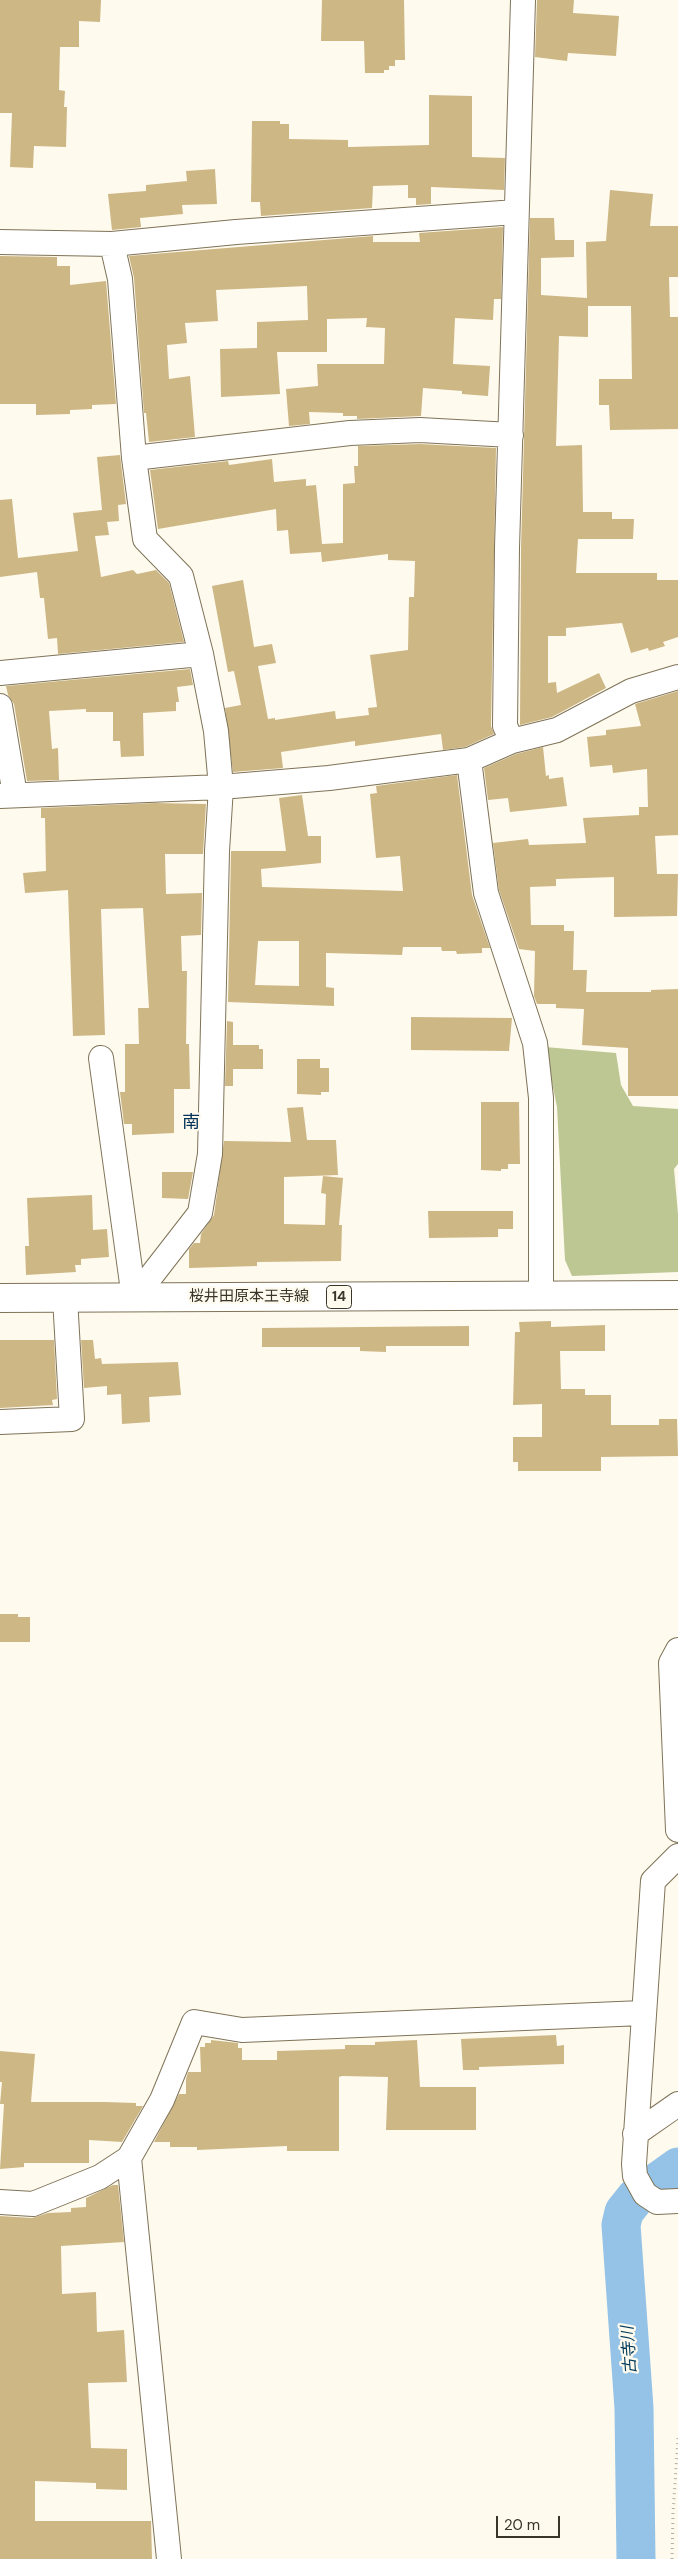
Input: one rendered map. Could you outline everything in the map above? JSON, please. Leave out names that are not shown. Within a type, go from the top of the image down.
[{"type":"main road","name":"桜井田原本王寺線","points":[[0,1298],[678,1295]]},
{"type":"street","points":[[512,741],[506,726],[507,548],[523,0]]},
{"type":"street","points":[[0,242],[112,244],[252,230],[516,212]]},
{"type":"street","points":[[112,244],[120,279],[134,458],[145,539],[181,576],[201,654],[216,731],[221,787],[217,851],[210,1154],[200,1213],[134,1298]]},
{"type":"street","points":[[134,458],[350,433],[420,430],[511,435]]},
{"type":"street","points":[[0,673],[201,654]]},
{"type":"street","points":[[0,706],[8,796],[221,787],[329,778],[469,760],[512,741],[557,730],[631,691],[678,677]]},
{"type":"street","points":[[469,760],[486,893],[535,1043],[542,1098],[542,1297]]},
{"type":"street","points":[[101,1058],[134,1298]]},
{"type":"street","points":[[0,1422],[72,1419],[65,1298]]},
{"type":"street","points":[[678,1650],[670,1663],[678,1830]]},
{"type":"street","points":[[668,2202],[645,2194],[635,2176],[635,2134],[642,2012],[653,1881],[678,1856]]},
{"type":"street","points":[[0,2202],[33,2204],[100,2178],[129,2158],[162,2100],[194,2022],[242,2030],[642,2012]]},
{"type":"street","points":[[635,2134],[678,2104]]},
{"type":"street","points":[[129,2158],[169,2559]]},
{"type":"path","points":[[672,2559],[678,2438]]},
{"type":"green space","points":[[545,1047],[616,1053],[621,1085],[633,1106],[678,1109],[678,1164],[674,1169],[678,1214],[678,1272],[572,1276],[565,1260],[557,1107]]},
{"type":"building","points":[[0,0],[101,0],[100,22],[79,21],[79,47],[60,47],[59,90],[65,91],[64,107],[67,107],[66,147],[34,146],[33,168],[10,167],[12,113],[0,113]]},
{"type":"building","points":[[322,0],[404,0],[405,60],[395,60],[395,66],[389,66],[389,70],[384,70],[384,73],[365,73],[364,41],[321,41]]},
{"type":"building","points":[[537,0],[574,0],[573,13],[619,16],[616,56],[568,53],[567,61],[535,57]]},
{"type":"building","points":[[429,95],[472,96],[472,157],[505,158],[504,190],[431,187],[431,204],[416,205],[416,198],[408,198],[408,185],[373,186],[372,208],[261,216],[260,202],[251,202],[252,121],[280,121],[280,124],[289,124],[289,139],[348,140],[348,147],[429,145]]},
{"type":"building","points":[[215,169],[217,204],[182,205],[183,214],[140,218],[141,227],[112,230],[108,194],[146,191],[146,185],[187,181],[186,171]]},
{"type":"building","points":[[610,190],[653,194],[650,226],[678,226],[678,277],[669,277],[670,317],[678,317],[678,429],[610,430],[609,405],[599,405],[599,379],[632,379],[631,306],[588,306],[588,337],[559,336],[556,446],[582,445],[583,512],[612,512],[612,519],[634,519],[633,539],[578,539],[576,573],[657,573],[657,580],[678,580],[678,637],[663,642],[665,646],[649,651],[648,648],[631,653],[622,623],[566,628],[566,636],[548,636],[548,683],[556,682],[557,693],[599,673],[606,688],[552,717],[520,725],[521,548],[530,218],[554,218],[555,240],[574,240],[574,257],[541,258],[541,295],[587,298],[586,242],[606,241]]},
{"type":"building","points":[[503,227],[501,299],[494,299],[493,320],[455,318],[453,364],[490,366],[488,396],[462,394],[462,391],[423,388],[421,416],[357,419],[357,416],[343,416],[343,413],[309,412],[310,424],[289,426],[286,389],[318,386],[317,364],[384,364],[385,328],[366,327],[367,318],[327,319],[327,352],[277,352],[280,394],[221,397],[220,349],[257,348],[257,322],[308,320],[307,286],[216,290],[218,321],[185,323],[187,343],[167,345],[169,379],[190,376],[195,437],[149,442],[146,413],[144,413],[134,278],[129,256],[373,236],[373,242],[420,242],[419,233]]},
{"type":"building","points":[[0,256],[57,257],[57,266],[70,266],[70,285],[106,281],[116,404],[92,405],[92,409],[70,410],[70,414],[36,415],[36,404],[0,404]]},
{"type":"building","points":[[420,444],[496,448],[491,726],[494,734],[465,747],[443,750],[441,734],[355,746],[355,741],[281,752],[283,768],[233,772],[225,708],[241,705],[234,671],[228,672],[212,586],[243,580],[254,647],[272,644],[276,663],[258,666],[268,719],[275,718],[275,720],[335,711],[336,719],[369,715],[368,708],[377,707],[370,655],[408,650],[409,597],[414,597],[415,561],[388,560],[388,554],[322,562],[321,552],[290,554],[288,530],[277,531],[276,509],[158,529],[150,470],[228,461],[229,465],[272,459],[274,482],[306,479],[306,486],[316,485],[322,544],[343,543],[343,484],[355,483],[354,466],[358,466],[358,446]]},
{"type":"building","points":[[120,455],[126,504],[118,505],[119,521],[107,522],[109,535],[95,536],[101,577],[133,570],[137,574],[156,570],[169,583],[184,642],[58,654],[57,638],[48,639],[44,598],[40,598],[37,572],[0,577],[0,500],[12,499],[18,558],[78,551],[73,513],[102,510],[97,457]]},
{"type":"building","points":[[190,669],[193,685],[177,687],[179,702],[176,702],[176,711],[143,713],[144,756],[121,757],[120,741],[113,741],[113,712],[86,712],[86,709],[49,711],[52,749],[58,748],[59,780],[27,781],[14,704],[8,695],[6,686]]},
{"type":"building","points":[[678,691],[678,835],[655,836],[657,874],[678,874],[677,916],[614,917],[614,877],[556,879],[556,886],[530,887],[531,925],[564,925],[564,931],[574,931],[573,970],[587,970],[586,992],[651,992],[651,990],[678,989],[678,1096],[628,1096],[628,1048],[582,1045],[584,1009],[556,1008],[556,1004],[537,1004],[534,996],[535,951],[519,949],[499,890],[493,843],[528,839],[529,845],[586,843],[583,818],[639,815],[639,807],[648,807],[647,769],[613,773],[612,765],[590,767],[587,737],[606,735],[606,730],[641,726],[635,704]]},
{"type":"building","points":[[543,747],[546,776],[549,775],[549,779],[563,777],[567,806],[510,812],[508,798],[488,800],[484,768],[516,754]]},
{"type":"building","points":[[457,775],[472,895],[490,948],[482,948],[482,953],[457,954],[456,951],[442,951],[441,947],[403,947],[402,955],[326,953],[326,987],[334,988],[334,1006],[228,1002],[231,851],[286,851],[279,798],[302,795],[308,836],[321,836],[321,863],[261,869],[262,887],[403,891],[400,856],[376,858],[370,794],[377,793],[376,786]],"holes":[[[258,941],[299,941],[299,986],[255,985]]]},
{"type":"building","points":[[155,803],[206,804],[203,854],[165,854],[166,894],[202,893],[201,935],[181,936],[182,971],[187,971],[186,1044],[189,1044],[190,1089],[174,1089],[174,1133],[132,1135],[132,1124],[124,1124],[120,1092],[125,1092],[125,1044],[139,1044],[138,1008],[149,1008],[143,908],[101,909],[105,1035],[73,1036],[68,890],[25,893],[23,873],[46,871],[45,818],[41,818],[41,808]]},
{"type":"building","points":[[411,1017],[512,1018],[509,1051],[411,1050]]},
{"type":"building","points":[[227,1021],[233,1022],[233,1045],[259,1045],[259,1049],[263,1049],[263,1069],[233,1069],[233,1086],[225,1086]]},
{"type":"building","points":[[297,1059],[320,1059],[320,1068],[329,1068],[329,1092],[321,1092],[321,1095],[297,1094]]},
{"type":"building","points":[[481,1102],[519,1102],[520,1164],[508,1164],[508,1169],[501,1169],[501,1171],[481,1170]]},
{"type":"building","points":[[303,1107],[307,1140],[336,1140],[338,1175],[284,1177],[284,1224],[325,1225],[326,1194],[321,1193],[323,1176],[343,1178],[339,1225],[342,1225],[341,1261],[257,1262],[257,1266],[189,1268],[189,1249],[194,1243],[200,1243],[201,1234],[214,1215],[224,1141],[291,1142],[287,1108]]},
{"type":"building","points":[[162,1172],[193,1172],[188,1199],[162,1198]]},
{"type":"building","points":[[92,1195],[93,1230],[107,1229],[109,1257],[81,1259],[81,1265],[75,1265],[76,1272],[26,1275],[25,1246],[29,1246],[27,1198]]},
{"type":"building","points":[[428,1211],[513,1211],[513,1229],[498,1229],[498,1237],[429,1238]]},
{"type":"building","points":[[551,1321],[551,1327],[605,1325],[605,1351],[560,1351],[561,1389],[585,1389],[585,1395],[611,1395],[611,1425],[659,1425],[659,1419],[677,1419],[678,1456],[601,1457],[601,1471],[518,1471],[518,1462],[513,1462],[513,1437],[542,1437],[542,1404],[513,1405],[515,1332],[520,1332],[519,1322]]},
{"type":"building","points":[[469,1326],[469,1346],[386,1346],[386,1352],[360,1351],[360,1347],[262,1347],[262,1328]]},
{"type":"building","points":[[0,1340],[54,1340],[57,1399],[52,1400],[53,1405],[0,1408]]},
{"type":"building","points":[[81,1340],[93,1340],[95,1359],[101,1358],[102,1364],[178,1362],[181,1395],[149,1397],[150,1422],[122,1424],[121,1394],[107,1395],[107,1386],[84,1388]]},
{"type":"building","points":[[0,1614],[18,1614],[18,1617],[30,1617],[30,1642],[0,1642]]},
{"type":"building","points":[[556,2035],[557,2046],[564,2045],[564,2064],[479,2067],[479,2070],[463,2070],[461,2039]]},
{"type":"building","points":[[211,2040],[238,2043],[238,2048],[242,2048],[242,2060],[277,2060],[277,2051],[345,2049],[345,2045],[375,2045],[375,2042],[417,2040],[420,2087],[476,2087],[476,2130],[386,2130],[388,2077],[342,2076],[339,2077],[339,2151],[287,2151],[287,2146],[197,2150],[197,2147],[170,2147],[170,2142],[154,2142],[179,2094],[186,2094],[188,2072],[201,2072],[200,2047],[205,2047],[205,2043],[211,2043]]},
{"type":"building","points":[[0,2051],[35,2054],[31,2102],[136,2103],[136,2106],[143,2106],[122,2142],[89,2140],[89,2163],[24,2163],[24,2167],[0,2169],[4,2104],[0,2104],[2,2082],[0,2082]]},
{"type":"building","points":[[113,2185],[118,2185],[124,2242],[61,2246],[62,2294],[96,2292],[97,2332],[124,2330],[127,2382],[88,2383],[91,2448],[127,2449],[127,2490],[96,2489],[96,2483],[35,2481],[35,2521],[151,2521],[152,2559],[0,2559],[0,2216],[32,2218],[48,2213],[71,2212],[71,2208],[86,2207],[86,2198]]},
{"type":"waterway","name":"古寺川","points":[[636,2559],[634,2408],[621,2225],[624,2212],[636,2197],[678,2167]]},
{"type":"district","name":"南","points":[[191,1123]]}]
